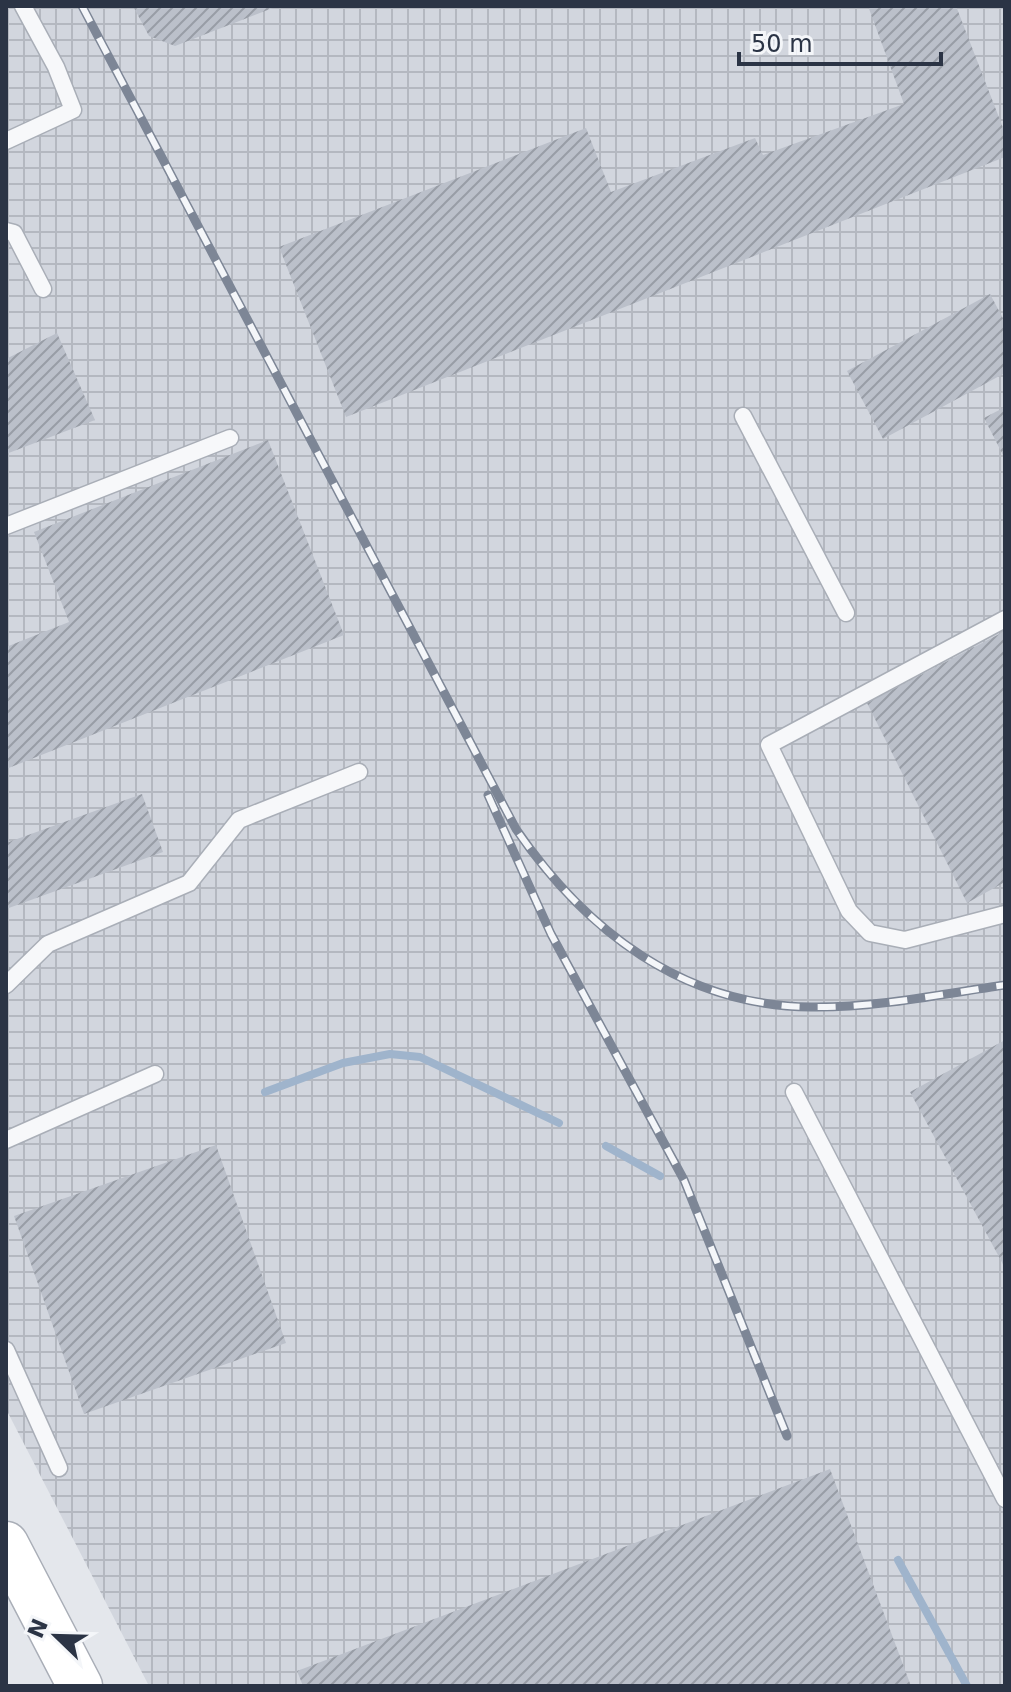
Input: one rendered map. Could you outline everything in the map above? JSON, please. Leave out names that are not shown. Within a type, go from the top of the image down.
[{"type":"street","points":[[6,1544],[80,1686]]},
{"type":"lane","points":[[6,141],[73,110],[56,67],[23,6]]},
{"type":"lane","points":[[6,231],[14,233],[43,289]]},
{"type":"lane","points":[[743,416],[846,613]]},
{"type":"lane","points":[[6,526],[230,438]]},
{"type":"lane","points":[[1005,619],[769,745],[849,911],[870,933],[905,940],[1005,914]]},
{"type":"lane","points":[[6,985],[48,944],[189,883],[239,820],[359,772]]},
{"type":"lane","points":[[6,1140],[155,1074]]},
{"type":"lane","points":[[794,1092],[1005,1499]]},
{"type":"lane","points":[[6,1350],[59,1468]]},
{"type":"shaded area","points":[[6,6],[1005,6],[1005,1686],[149,1686],[6,1409]]},
{"type":"building","points":[[133,6],[278,6],[175,46],[149,36]]},
{"type":"building","points":[[868,6],[956,6],[1005,133],[1005,157],[346,417],[279,247],[586,128],[611,192],[755,138],[763,155],[904,104]]},
{"type":"building","points":[[990,294],[1005,322],[1005,373],[883,439],[847,371]]},
{"type":"building","points":[[57,333],[95,420],[6,454],[6,359]]},
{"type":"building","points":[[1005,407],[1005,459],[984,418]]},
{"type":"building","points":[[268,440],[344,635],[6,769],[6,647],[69,622],[34,532]]},
{"type":"building","points":[[1005,631],[1005,882],[967,903],[867,703]]},
{"type":"building","points":[[142,794],[163,852],[6,909],[6,843]]},
{"type":"building","points":[[1005,1040],[1005,1268],[910,1092]]},
{"type":"building","points":[[216,1145],[286,1343],[84,1414],[14,1216]]},
{"type":"building","points":[[830,1469],[911,1686],[303,1686],[297,1671]]},
{"type":"waterway","points":[[265,1092],[343,1063],[390,1054],[420,1057],[559,1123]]},
{"type":"waterway","points":[[606,1146],[660,1176]]},
{"type":"waterway","points":[[898,1560],[967,1686]]},
{"type":"railway","points":[[82,6],[516,829],[543,866],[573,899],[641,956],[680,977],[721,993],[764,1003],[811,1007],[860,1005],[1005,985]]},
{"type":"railway","points":[[488,795],[551,934],[684,1180],[787,1436]]}]
